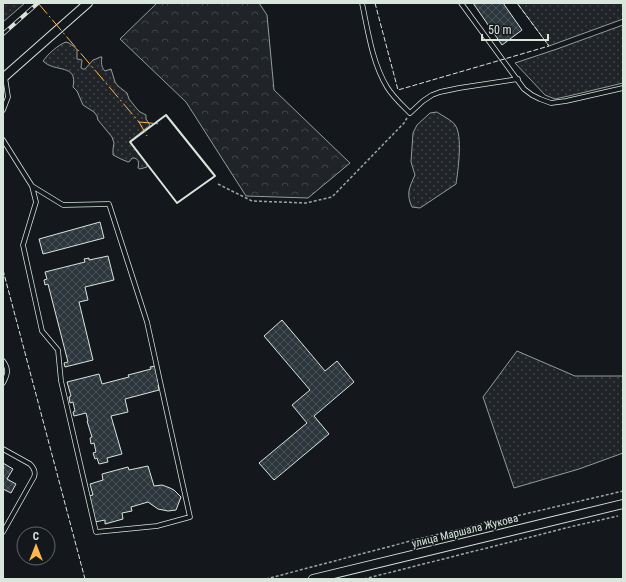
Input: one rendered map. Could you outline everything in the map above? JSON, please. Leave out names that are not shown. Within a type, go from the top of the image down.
[{"type":"street","points":[[4,77],[88,3]]},
{"type":"street","name":"улица Маршала Жукова","points":[[313,579],[623,504]]},
{"type":"lane","points":[[362,3],[377,65],[387,87],[410,113],[423,101],[440,92],[518,80]]},
{"type":"lane","points":[[461,3],[524,89],[532,95],[551,103],[623,88]]},
{"type":"lane","points":[[3,110],[8,97],[4,77]]},
{"type":"lane","points":[[3,140],[32,186],[36,202],[22,245],[42,331],[58,350],[61,381],[96,532],[157,526],[190,516],[147,322],[109,204],[63,206],[32,186]]},
{"type":"lane","points":[[3,361],[8,372],[3,383]]},
{"type":"lane","points":[[3,449],[30,464],[33,467],[35,474],[3,532]]},
{"type":"path","points":[[218,184],[252,201],[306,203],[332,197],[404,122],[410,113]]},
{"type":"path","points":[[266,579],[418,539],[623,491]]},
{"type":"path","points":[[364,579],[618,516]]},
{"type":"green space","points":[[3,3],[25,3],[3,22]]},
{"type":"green space","points":[[157,3],[259,3],[267,15],[274,90],[350,163],[308,198],[246,196],[186,102],[120,39]]},
{"type":"green space","points":[[517,3],[623,3],[623,19],[549,46]]},
{"type":"green space","points":[[623,25],[623,83],[555,99],[545,95],[515,63],[557,49]]},
{"type":"green space","points":[[66,42],[75,47],[77,50],[77,59],[82,60],[81,68],[83,69],[85,69],[93,60],[102,57],[101,61],[105,71],[111,69],[115,82],[118,86],[127,93],[129,99],[137,109],[146,115],[146,119],[150,125],[130,141],[147,164],[147,167],[140,169],[138,168],[138,162],[136,159],[132,158],[128,162],[113,155],[114,143],[112,137],[98,120],[94,112],[83,105],[77,91],[73,87],[74,79],[72,74],[69,71],[48,65],[43,61],[60,45]]},
{"type":"green space","points":[[437,112],[455,125],[459,137],[456,184],[420,208],[412,207],[409,195],[410,187],[415,175],[411,162],[413,133],[417,125],[430,113]]},
{"type":"green space","points":[[517,351],[575,376],[623,376],[623,453],[579,469],[514,488],[483,397]]},
{"type":"building","points":[[473,3],[503,3],[522,30],[502,45]]},
{"type":"building","points":[[100,222],[104,238],[43,254],[39,239]]},
{"type":"building","points":[[108,256],[114,280],[85,287],[88,300],[79,302],[93,360],[65,367],[64,363],[68,362],[48,284],[45,285],[44,280],[47,279],[45,272],[85,262],[84,259],[89,258],[89,260]]},
{"type":"building","points":[[282,320],[325,371],[337,361],[354,382],[314,416],[329,434],[274,480],[259,463],[307,423],[292,405],[310,390],[264,336]]},
{"type":"building","points":[[155,366],[160,385],[158,385],[159,390],[125,399],[128,412],[111,416],[122,454],[107,458],[108,462],[99,464],[93,453],[96,452],[94,443],[91,444],[90,438],[92,437],[86,413],[74,416],[73,412],[75,411],[73,402],[70,403],[69,397],[71,396],[67,382],[99,374],[102,384],[129,377],[128,375],[151,369],[150,367]]},
{"type":"building","points":[[3,463],[13,469],[7,479],[16,484],[11,493],[3,489]]},
{"type":"building","points":[[148,466],[154,486],[162,485],[170,488],[181,497],[176,510],[168,511],[158,509],[148,502],[131,507],[132,511],[122,513],[123,519],[105,524],[105,520],[95,522],[88,496],[93,495],[90,484],[103,480],[102,474],[128,467],[129,470]]},
{"type":"railway","points":[[3,34],[38,3]]},
{"type":"fence","points":[[375,3],[398,90],[549,46],[517,3]]},
{"type":"fence","points":[[3,270],[85,579]]},
{"type":"wall","points":[[166,115],[215,176],[177,203],[130,142],[166,115]]},
{"type":"power","points":[[38,3],[139,122],[147,136]]},
{"type":"power","points":[[139,122],[161,124]]}]
